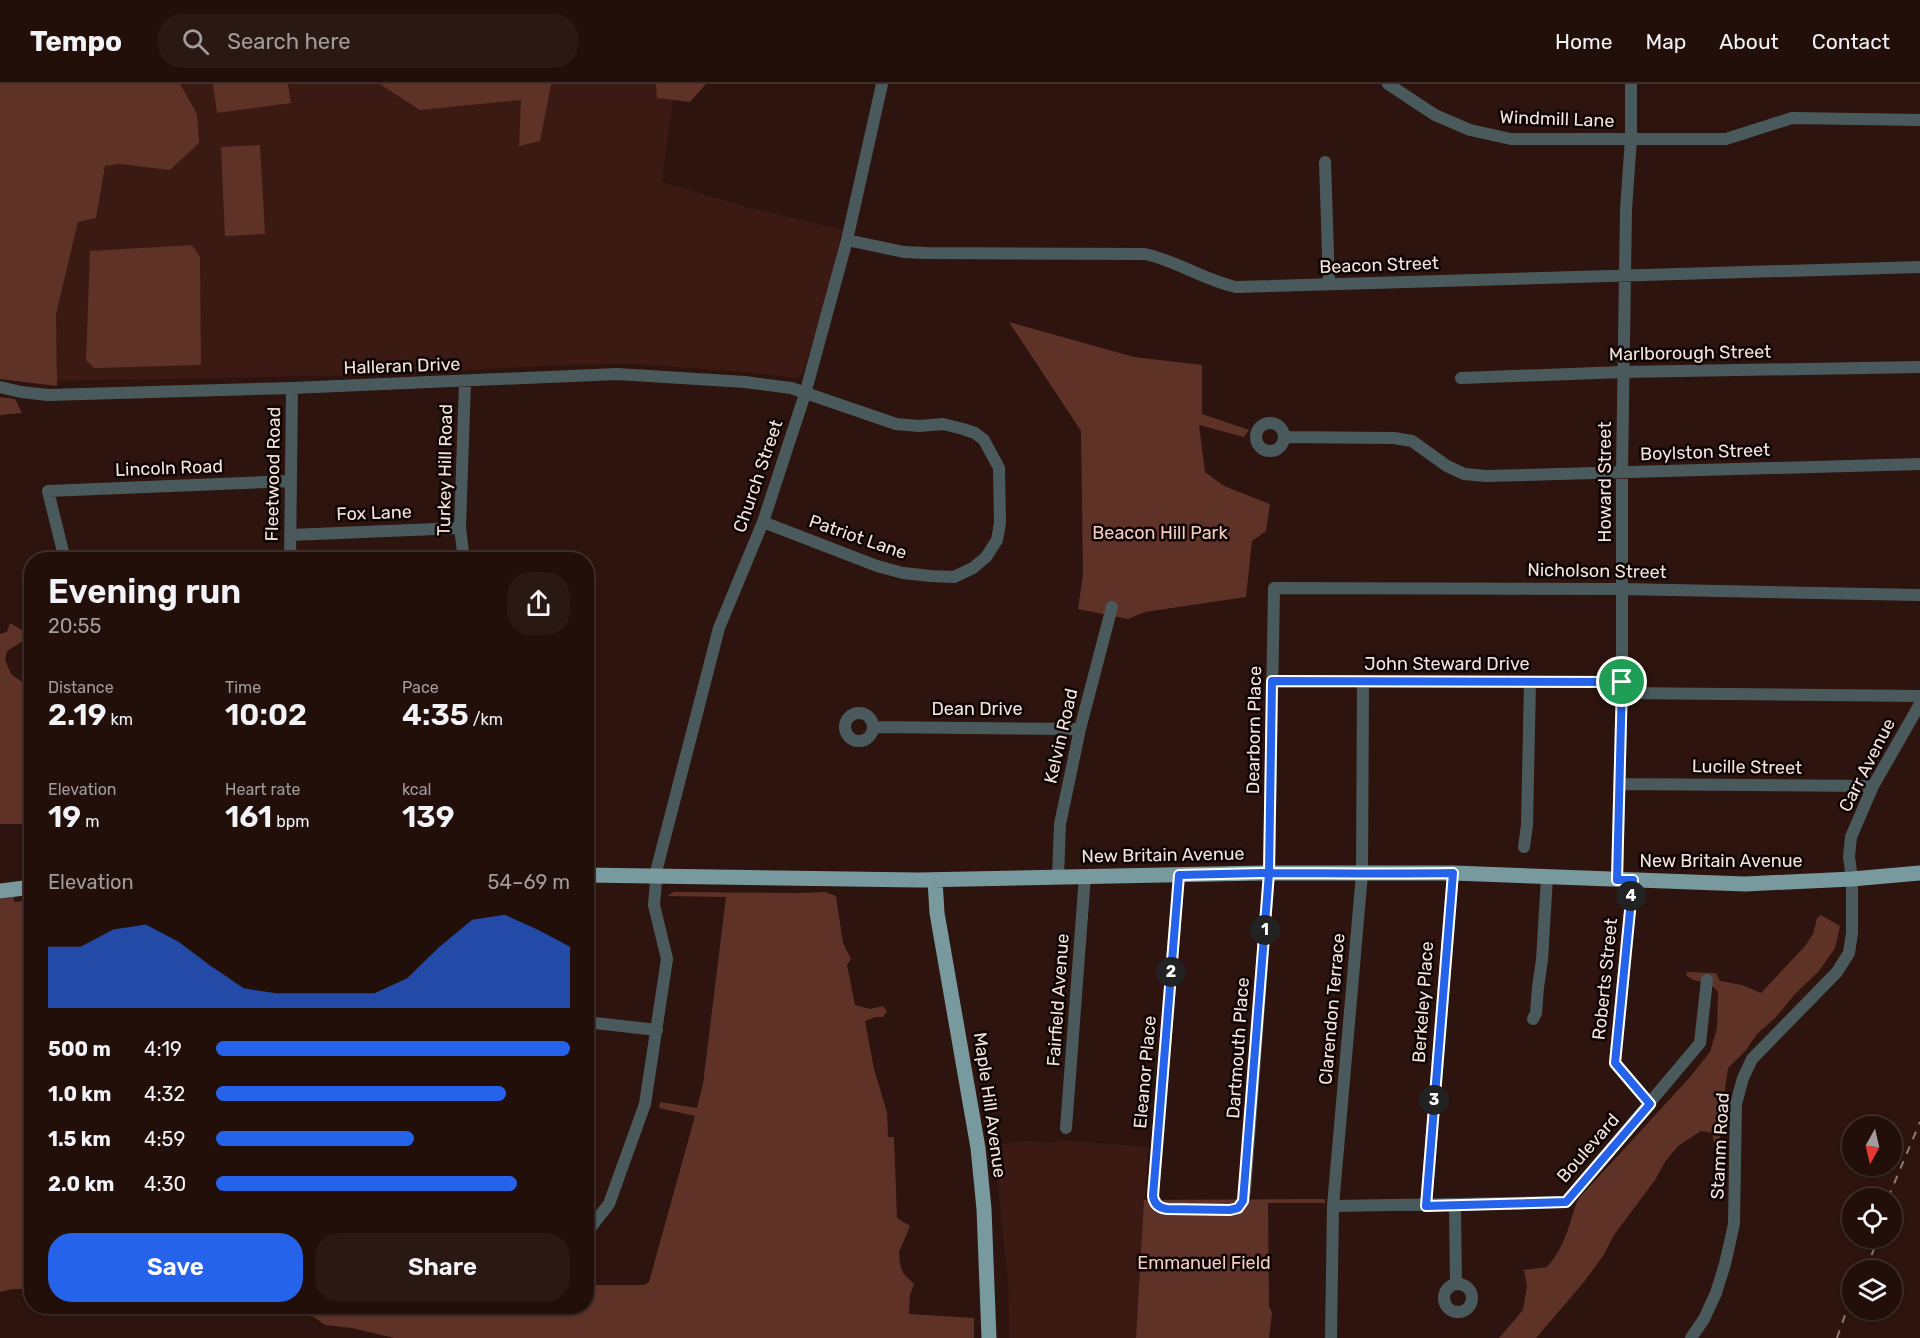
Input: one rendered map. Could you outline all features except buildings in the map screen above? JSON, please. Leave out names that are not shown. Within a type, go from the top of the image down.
[{"type":"main road","name":"New Britain Avenue","points":[[594,875],[935,880],[1269,873],[1453,873],[1745,884],[1920,873]]},
{"type":"main road","name":"Maple Hill Avenue","points":[[935,880],[939,922],[978,1148],[984,1209],[988,1338]]},
{"type":"main road","points":[[0,891],[24,888]]},
{"type":"street","name":"Church Street","points":[[594,1223],[609,1204],[645,1104],[667,959],[654,905],[655,875],[719,628],[763,522],[805,394],[847,240],[882,84]]},
{"type":"street","name":"Windmill Lane","points":[[1388,84],[1435,115],[1470,130],[1511,139],[1726,140],[1792,118],[1920,120]]},
{"type":"street","name":"Howard Street","points":[[1617,880],[1622,687],[1623,372],[1631,84]]},
{"type":"street","points":[[1325,162],[1329,284]]},
{"type":"street","name":"Beacon Street","points":[[847,240],[904,252],[1145,254],[1164,258],[1217,283],[1236,287],[1920,267]]},
{"type":"street","name":"Marlborough Street","points":[[1461,378],[1623,372],[1920,367]]},
{"type":"street","name":"Halleran Drive","points":[[0,387],[48,395],[465,382],[525,377],[622,374],[744,382],[790,388],[805,394]]},
{"type":"street","name":"Turkey Hill Road","points":[[464,552],[460,528],[465,382]]},
{"type":"street","name":"Fleetwood Road","points":[[290,552],[292,388]]},
{"type":"street","name":"Patriot Lane","points":[[763,522],[877,566],[903,573],[931,576],[954,577],[973,568],[987,557],[997,540],[1000,523],[999,468],[984,440],[969,431],[944,424],[919,426],[896,424],[805,394]]},
{"type":"street","name":"Boylston Street","points":[[1284,437],[1394,438],[1412,441],[1448,466],[1464,474],[1486,476],[1920,464]]},
{"type":"street","name":"Lincoln Road","points":[[63,552],[48,491],[291,481]]},
{"type":"street","name":"Fox Lane","points":[[290,535],[460,528]]},
{"type":"street","name":"Nicholson Street","points":[[1274,588],[1623,589],[1920,595]]},
{"type":"street","name":"Dearborn Place","points":[[1269,873],[1274,588]]},
{"type":"street","name":"Kelvin Road","points":[[1058,876],[1060,824],[1080,729],[1112,607]]},
{"type":"street","name":"John Steward Drive","points":[[1272,681],[1530,682],[1920,696]]},
{"type":"street","name":"Clarendon Terrace","points":[[1331,1338],[1333,1206],[1362,874],[1363,682]]},
{"type":"street","points":[[1524,847],[1527,825],[1530,682]]},
{"type":"street","name":"Carr Avenue","points":[[1852,879],[1849,857],[1851,837],[1873,786],[1920,704]]},
{"type":"street","name":"Dean Drive","points":[[873,727],[1080,729]]},
{"type":"street","name":"Lucille Street","points":[[1620,784],[1873,786]]},
{"type":"street","name":"Dartmouth Place","points":[[1222,1210],[1238,1208],[1243,1201],[1245,1191],[1269,873]]},
{"type":"street","name":"Berkeley Place","points":[[1426,1206],[1453,873]]},
{"type":"street","name":"Eleanor Place","points":[[1179,875],[1153,1196],[1156,1204],[1161,1208],[1222,1210]]},
{"type":"street","name":"Fairfield Avenue","points":[[1066,1128],[1085,876]]},
{"type":"street","points":[[1533,1020],[1536,1013],[1542,960],[1547,877]]},
{"type":"street","name":"Stamm Road","points":[[1691,1338],[1704,1320],[1716,1293],[1734,1224],[1736,1104],[1743,1078],[1752,1059],[1837,972],[1849,953],[1852,933],[1852,879]]},
{"type":"street","name":"Roberts Street","points":[[1633,880],[1615,1063],[1650,1104]]},
{"type":"street","name":"Boulevard","points":[[1333,1206],[1455,1206],[1566,1202],[1700,1043],[1707,980]]},
{"type":"street","points":[[594,1023],[657,1030]]},
{"type":"street","points":[[1455,1206],[1456,1284]]},
{"type":"shaded area","points":[[38,84],[675,84],[662,182],[743,206],[842,230],[824,307],[802,374],[797,378],[637,364],[561,365],[374,375],[45,381]]},
{"type":"shaded area","points":[[1057,1140],[1148,1147],[1136,1338],[1009,1338],[1008,1284],[994,1145],[1024,1141],[1056,1143]]},
{"type":"green space","points":[[0,84],[180,84],[197,114],[199,143],[170,170],[119,164],[105,166],[96,218],[78,222],[56,314],[57,386],[0,379]]},
{"type":"green space","points":[[213,84],[288,84],[291,103],[217,113]]},
{"type":"green space","points":[[380,84],[551,84],[540,141],[519,146],[521,100],[420,110]]},
{"type":"green space","points":[[656,84],[706,84],[690,102],[657,98]]},
{"type":"green space","points":[[260,145],[265,234],[225,236],[221,147]]},
{"type":"green space","points":[[192,245],[200,257],[201,365],[94,368],[86,360],[90,251]]},
{"type":"green space","name":"Beacon Hill Park","points":[[1009,322],[1134,357],[1202,365],[1202,414],[1249,430],[1244,437],[1199,425],[1205,472],[1224,486],[1270,504],[1266,531],[1252,541],[1246,597],[1145,612],[1128,619],[1078,609],[1083,574],[1081,431]]},
{"type":"green space","points":[[0,397],[15,399],[22,413],[0,415]]},
{"type":"green space","points":[[10,623],[24,631],[24,640],[7,651],[5,660],[11,674],[24,684],[24,824],[0,824],[0,634],[7,632]]},
{"type":"green space","points":[[674,892],[825,892],[836,896],[843,943],[851,959],[847,965],[855,1005],[870,1009],[883,1006],[887,1011],[883,1017],[865,1021],[874,1069],[887,1112],[888,1137],[894,1137],[897,1218],[910,1226],[899,1252],[903,1273],[914,1284],[910,1295],[909,1314],[974,1318],[974,1338],[394,1338],[352,1328],[325,1325],[314,1317],[299,1314],[594,1314],[594,1285],[644,1285],[649,1282],[695,1116],[659,1108],[660,1102],[697,1108],[703,1084],[726,897],[667,896]]},
{"type":"green space","points":[[14,897],[14,902],[24,901],[24,1289],[0,1292],[0,899]]},
{"type":"green space","points":[[1821,915],[1840,926],[1835,948],[1819,971],[1757,1034],[1746,1050],[1728,1068],[1720,1139],[1714,1143],[1712,1133],[1701,1131],[1678,1146],[1614,1235],[1603,1256],[1584,1282],[1536,1338],[1499,1338],[1523,1310],[1527,1286],[1524,1270],[1547,1267],[1562,1245],[1579,1198],[1690,1077],[1710,1052],[1717,1028],[1718,992],[1711,985],[1690,978],[1686,975],[1687,972],[1716,973],[1720,981],[1742,985],[1761,993],[1805,946],[1813,934],[1817,918]]},
{"type":"green space","name":"Emmanuel Field","points":[[1325,1199],[1325,1203],[1268,1203],[1269,1306],[1272,1313],[1269,1338],[1136,1338],[1144,1200]]},
{"type":"railway","points":[[1892,1188],[1920,1122]]},
{"type":"railway","points":[[1870,1260],[1874,1248]]},
{"type":"railway","points":[[1837,1338],[1843,1320]]},
{"type":"route","points":[[1622,682],[1272,681],[1269,873],[1243,1201],[1238,1208],[1230,1210],[1167,1209],[1156,1204],[1153,1196],[1179,875],[1261,873],[1269,873],[1316,873],[1362,874],[1453,873],[1426,1206],[1566,1202],[1650,1104],[1615,1063],[1633,880],[1617,880],[1622,682]]}]
